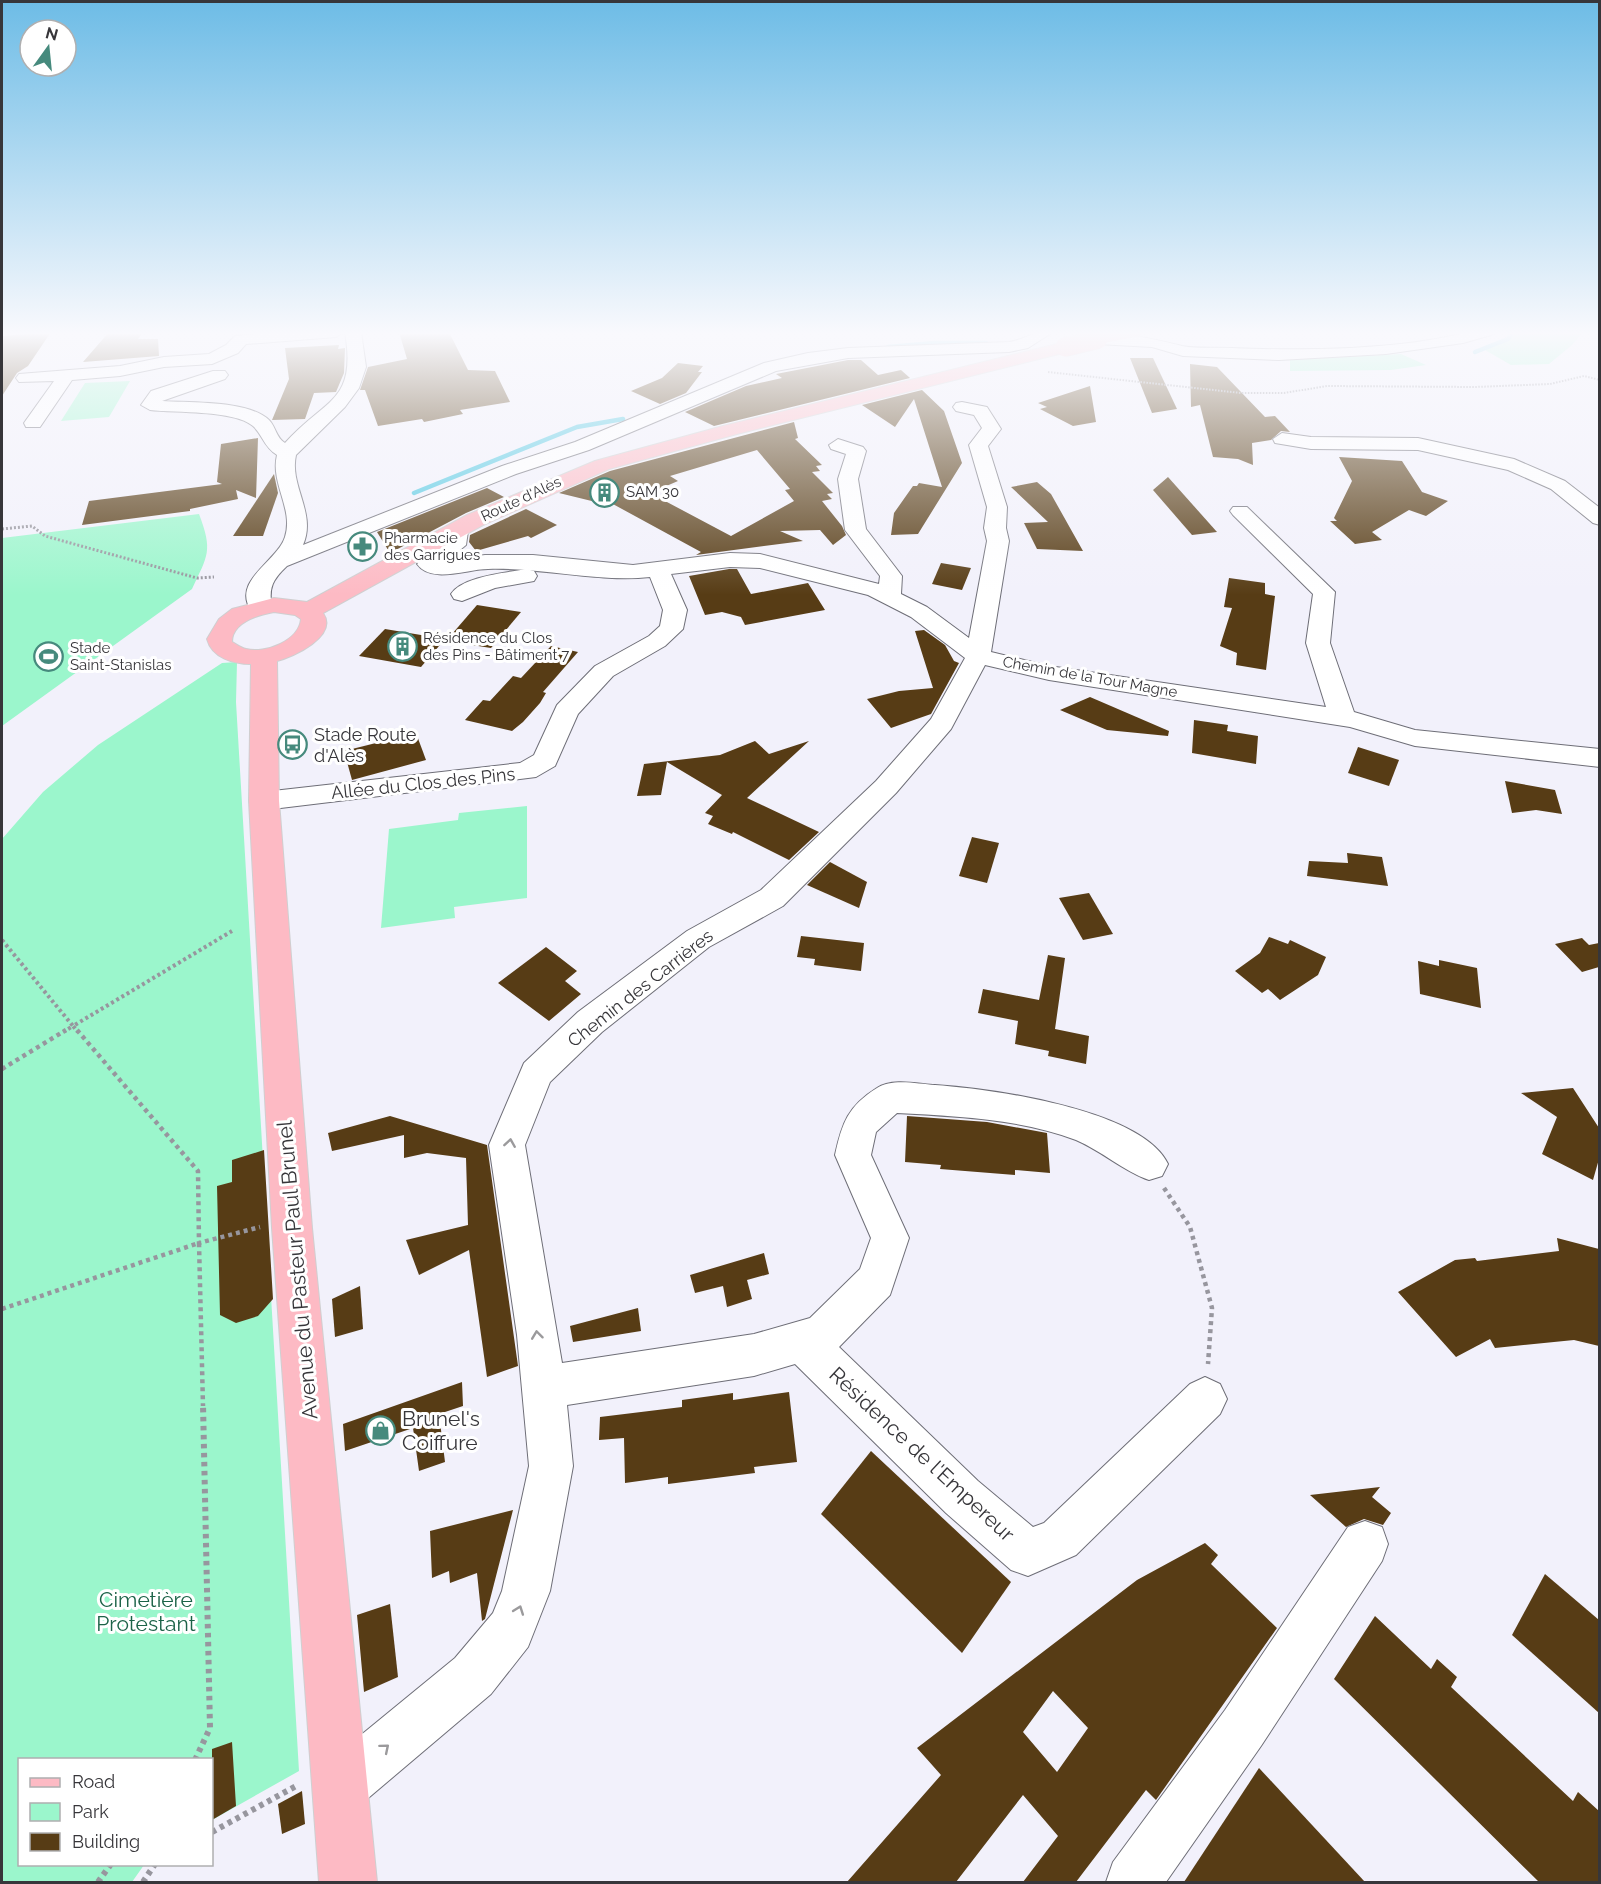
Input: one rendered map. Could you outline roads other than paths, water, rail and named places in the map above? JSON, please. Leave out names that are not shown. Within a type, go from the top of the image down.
[{"type":"main road","name":"Route d'Alès","points":[[309,611],[516,500],[602,465],[770,420]]},
{"type":"main road","points":[[287,605],[309,611],[315,617],[316,624],[305,640],[294,647],[264,656],[250,657],[227,652],[219,639],[228,622],[260,608],[287,605]]},
{"type":"main road","name":"Avenue du Pasteur Paul Brunel","points":[[264,656],[264,801],[292,1228],[348,1882]]},
{"type":"street","points":[[255,420],[262,424],[273,444],[288,453]]},
{"type":"street","points":[[284,560],[294,542],[298,526],[296,505],[286,474],[285,458],[320,420]]},
{"type":"street","points":[[260,608],[259,588],[269,570],[284,560],[509,470],[582,446],[645,420]]},
{"type":"street","name":"Chemin des Carrières","points":[[340,1775],[473,1676],[511,1630],[526,1591],[551,1466],[538,1335],[507,1145],[536,1073],[590,1022],[698,939],[772,898],[886,787],[942,723],[978,656],[998,541],[995,528],[997,507],[978,445],[992,429],[986,420]]},
{"type":"street","points":[[1282,439],[1311,443],[1396,442],[1453,450],[1514,465],[1558,485],[1599,519]]},
{"type":"street","points":[[838,445],[856,452],[848,479],[856,530],[891,576],[889,597]]},
{"type":"street","points":[[1240,511],[1324,592],[1325,603],[1318,631],[1318,644],[1349,719]]},
{"type":"street","name":"Chemin de la Tour Magne","points":[[457,531],[455,545],[428,564],[439,568],[485,562],[532,562],[633,572],[663,580],[730,560],[760,561],[876,590],[919,612],[978,656],[1049,673],[1349,719],[1373,729],[1451,742],[1524,748],[1599,758]]},
{"type":"street","points":[[462,594],[489,582],[523,576],[627,592],[663,580]]},
{"type":"street","name":"Allée du Clos des Pins","points":[[264,801],[526,771],[545,760],[566,711],[604,671],[657,641],[672,629],[675,610],[663,580]]},
{"type":"street","points":[[543,1387],[754,1355],[822,1335],[876,1281],[890,1238],[853,1155],[860,1124],[890,1098],[939,1099],[1060,1119],[1105,1136],[1149,1164]]},
{"type":"street","name":"Résidence de l'Empereur","points":[[802,1341],[962,1497],[1028,1553],[1060,1539],[1205,1399]]},
{"type":"street","points":[[1133,1882],[1243,1728],[1365,1544]]},
{"type":"waterway","points":[[414,493],[577,427],[618,420]]},
{"type":"place","name":"SAM 30","points":[[605,492]]},
{"type":"place","name":"Pharmacie des Garrigues","points":[[363,547]]},
{"type":"place","name":"Résidence du Clos des Pins - Bâtiment 7","points":[[402,647]]},
{"type":"place","name":"Stade Saint-Stanislas","points":[[49,657]]},
{"type":"place","name":"Stade Route d'Alès","points":[[293,744]]},
{"type":"place","name":"Brunel's Coiffure","points":[[381,1430]]},
{"type":"park label","name":"Cimetière Protestant","points":[[146,1611]]}]
